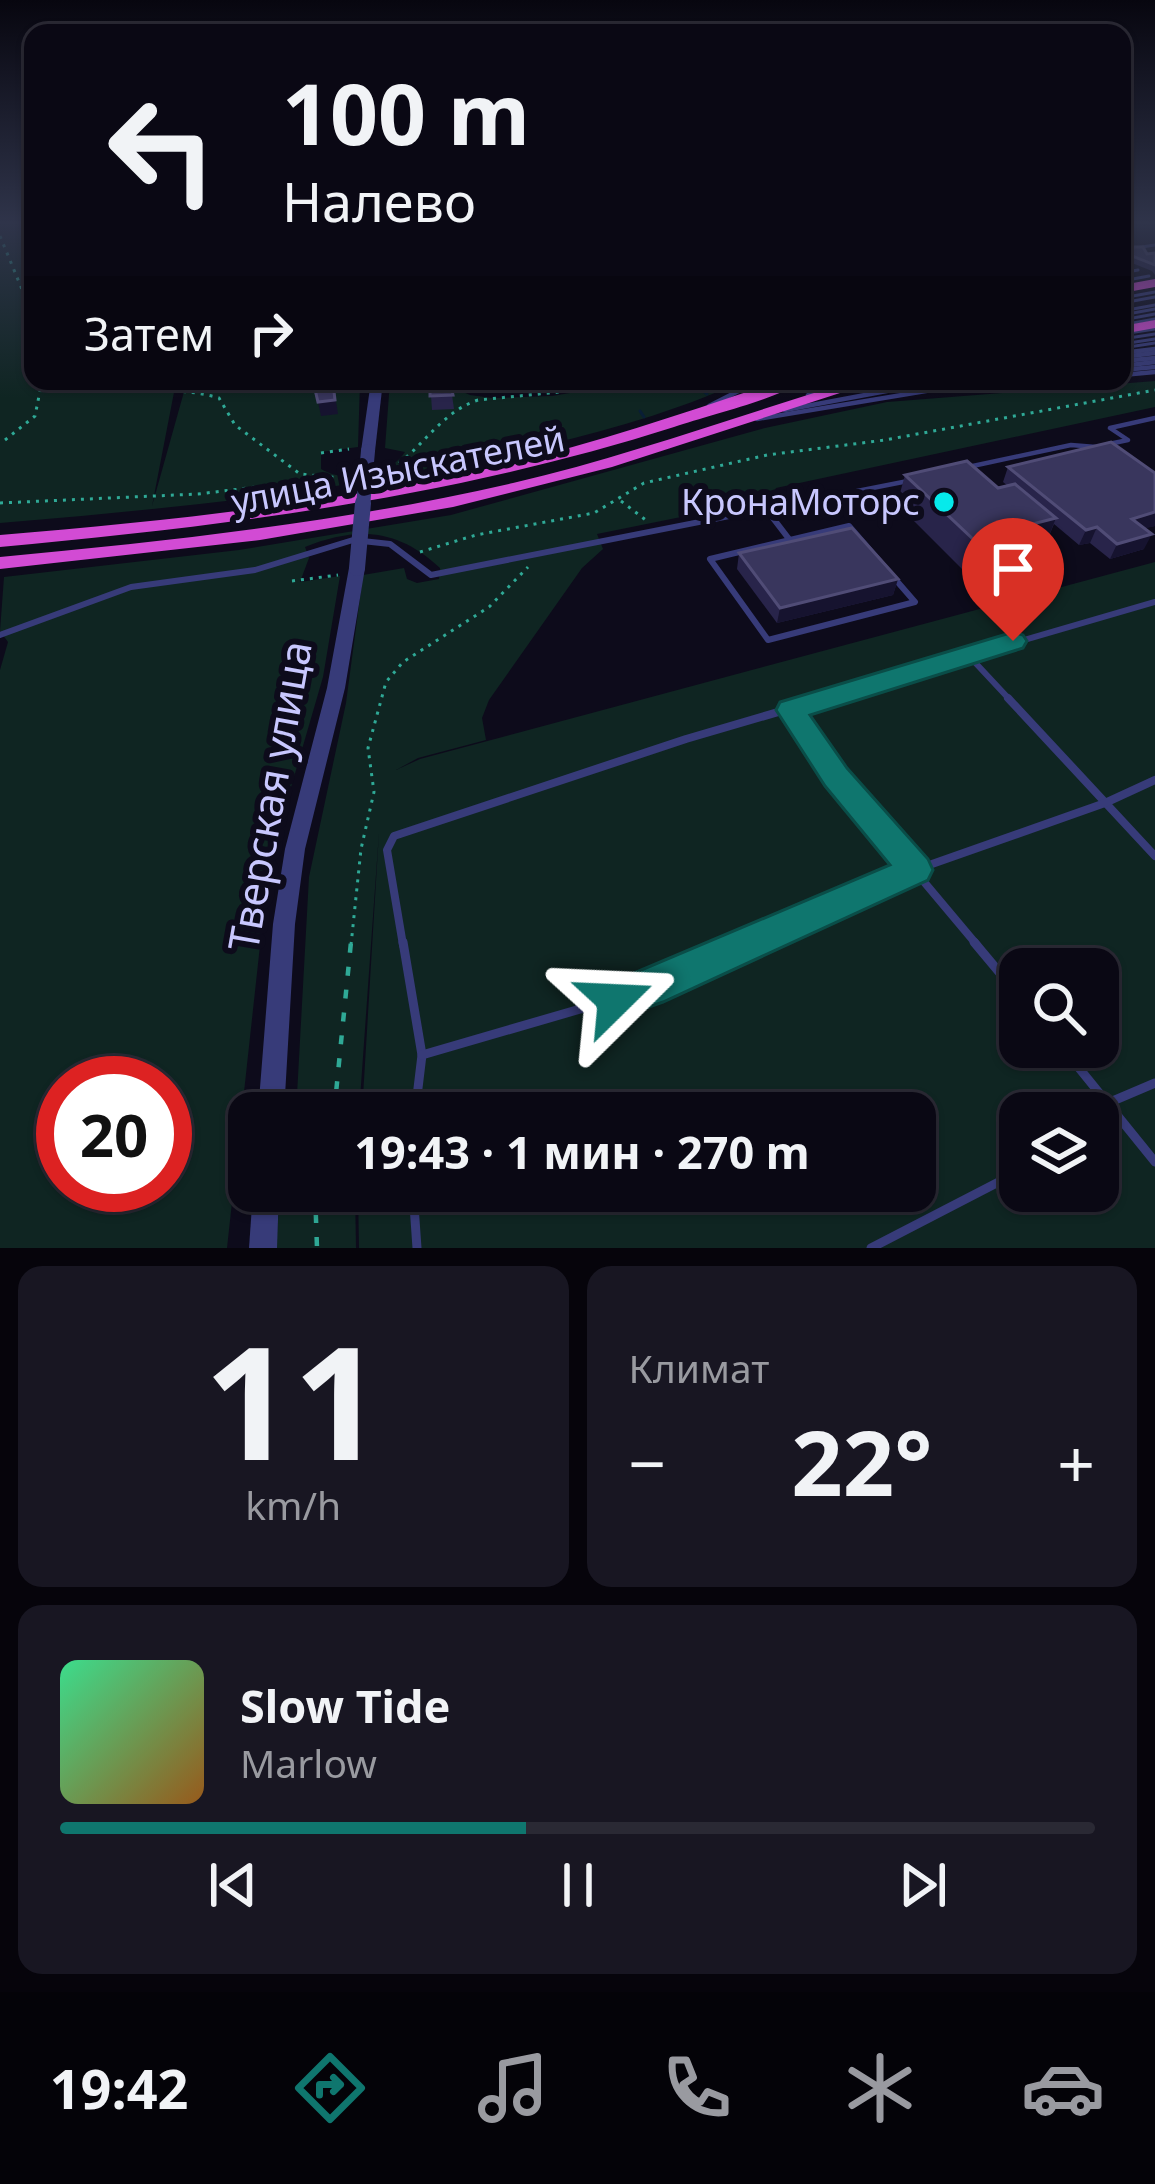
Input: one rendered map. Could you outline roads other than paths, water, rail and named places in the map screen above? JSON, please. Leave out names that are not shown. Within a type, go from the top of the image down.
[{"type":"highway","name":"улица Изыскателей","points":[[0,563],[208,540],[421,508],[533,483],[784,390]]},
{"type":"highway","name":"улица Изыскателей","points":[[0,541],[206,519],[419,487],[536,461],[695,413],[727,414],[845,390]]},
{"type":"street","name":"Тверская улица","points":[[272,1092],[284,924],[295,848],[336,688],[372,390]]},
{"type":"street","points":[[262,1248],[265,1212]]},
{"type":"lane","points":[[695,413],[740,390]]},
{"type":"lane","points":[[695,413],[752,390]]},
{"type":"lane","points":[[727,414],[845,390]]},
{"type":"lane","points":[[962,469],[1071,445],[1096,447],[1128,440],[1110,428],[1155,418]]},
{"type":"lane","points":[[0,635],[145,583],[275,566],[327,545],[378,540],[413,556],[431,575],[918,478]]},
{"type":"lane","points":[[766,508],[789,540]]},
{"type":"lane","points":[[849,526],[915,602],[768,640],[710,559],[789,540],[849,526]]},
{"type":"lane","points":[[418,1092],[422,1055],[387,850],[394,836],[686,739],[1155,602]]},
{"type":"lane","points":[[969,656],[1155,856]]},
{"type":"lane","points":[[791,710],[836,777],[999,971]]},
{"type":"lane","points":[[422,1055],[649,989],[916,870],[1155,780]]},
{"type":"lane","points":[[1079,1068],[1099,1092]]},
{"type":"lane","points":[[1119,1098],[1155,1083]]},
{"type":"lane","points":[[1119,1117],[1155,1162]]},
{"type":"lane","points":[[871,1248],[999,1182]]},
{"type":"lane","points":[[414,1212],[416,1248]]},
{"type":"waterway","points":[[702,390],[707,394]]},
{"type":"waterway","points":[[640,411],[644,417]]},
{"type":"waterway","points":[[559,437],[565,444]]},
{"type":"place","name":"КронаМоторс","points":[[944,502]]}]
